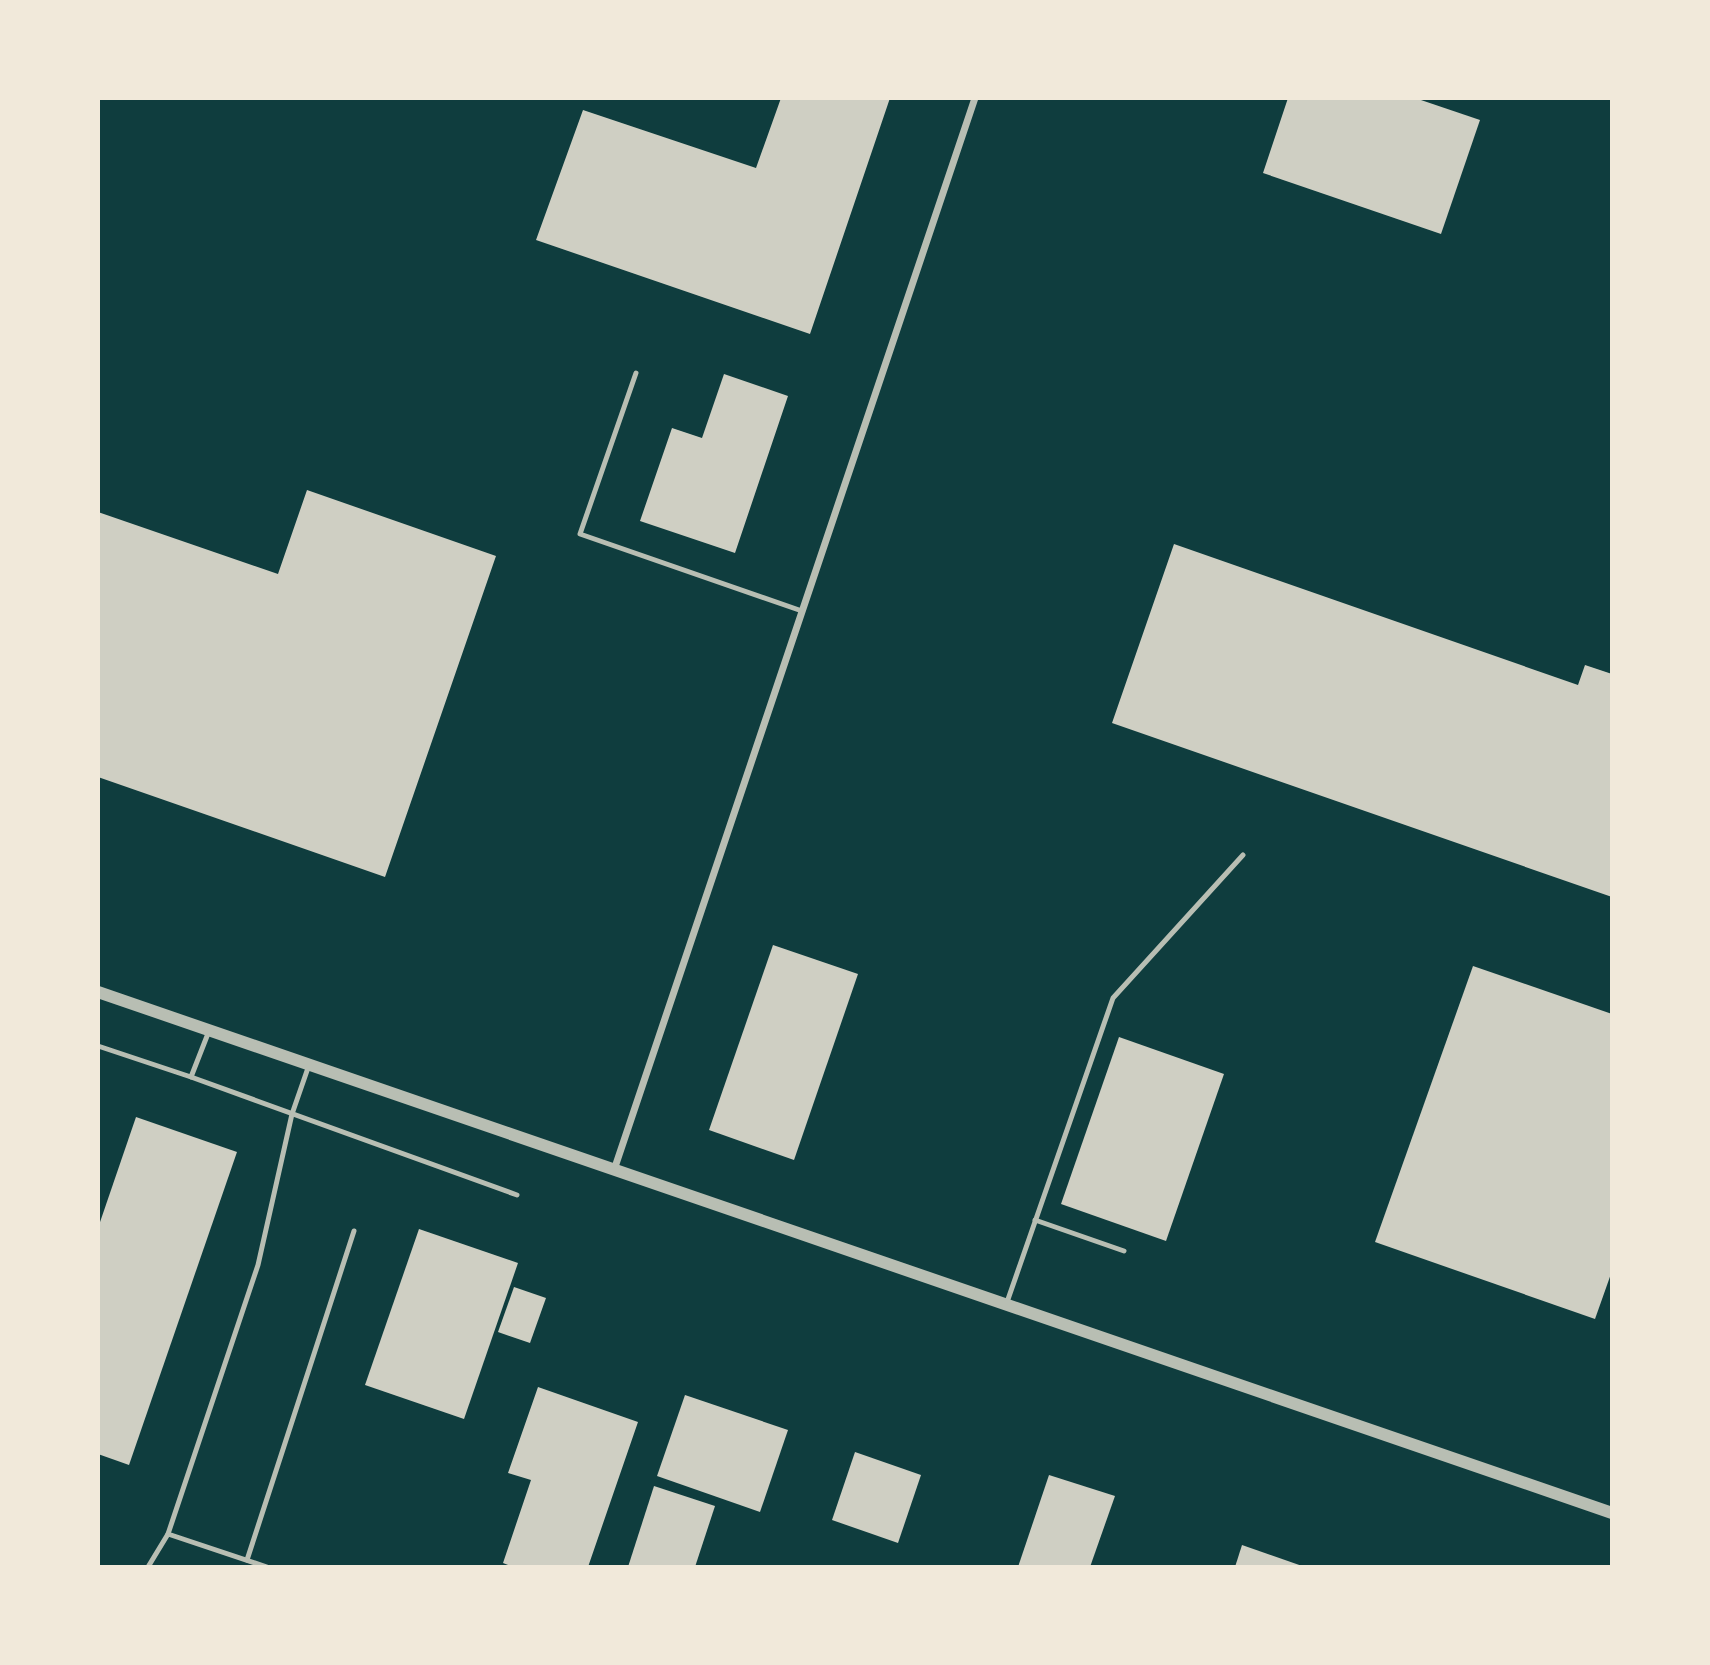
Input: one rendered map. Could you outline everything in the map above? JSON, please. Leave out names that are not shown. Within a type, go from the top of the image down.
[{"type":"street","points":[[614,1170],[975,98]]},
{"type":"street","points":[[98,992],[1612,1513]]},
{"type":"lane","points":[[636,373],[580,534],[802,611]]},
{"type":"lane","points":[[1006,1305],[1113,998],[1243,855]]},
{"type":"lane","points":[[191,1077],[209,1030]]},
{"type":"lane","points":[[98,1046],[517,1195]]},
{"type":"lane","points":[[148,1567],[168,1534],[258,1265],[292,1114],[309,1065]]},
{"type":"lane","points":[[1035,1220],[1124,1251]]},
{"type":"lane","points":[[247,1560],[354,1231]]},
{"type":"lane","points":[[168,1534],[267,1567]]},
{"type":"building","points":[[781,98],[890,98],[810,334],[536,240],[583,110],[756,168]]},
{"type":"building","points":[[1288,98],[1415,98],[1480,120],[1441,234],[1263,173]]},
{"type":"building","points":[[724,374],[788,396],[735,553],[640,521],[672,428],[702,438]]},
{"type":"building","points":[[307,490],[496,556],[385,877],[98,777],[98,512],[278,574]]},
{"type":"building","points":[[1174,544],[1578,685],[1585,665],[1612,674],[1612,897],[1112,723]]},
{"type":"building","points":[[773,945],[858,974],[794,1160],[709,1130]]},
{"type":"building","points":[[1473,966],[1612,1014],[1612,1271],[1595,1319],[1375,1242]]},
{"type":"building","points":[[1119,1037],[1224,1074],[1166,1241],[1061,1204]]},
{"type":"building","points":[[136,1117],[237,1152],[129,1465],[98,1454],[98,1228]]},
{"type":"building","points":[[419,1229],[518,1263],[464,1419],[365,1385]]},
{"type":"building","points":[[514,1287],[546,1298],[530,1343],[498,1332]]},
{"type":"building","points":[[538,1387],[638,1422],[588,1567],[513,1567],[503,1563],[531,1480],[508,1473]]},
{"type":"building","points":[[685,1395],[788,1430],[760,1512],[657,1476]]},
{"type":"building","points":[[855,1452],[921,1475],[898,1543],[832,1520]]},
{"type":"building","points":[[1049,1475],[1115,1496],[1090,1567],[1018,1567]]},
{"type":"building","points":[[654,1486],[715,1506],[695,1567],[628,1567]]},
{"type":"building","points":[[1242,1545],[1305,1567],[1235,1567]]}]
